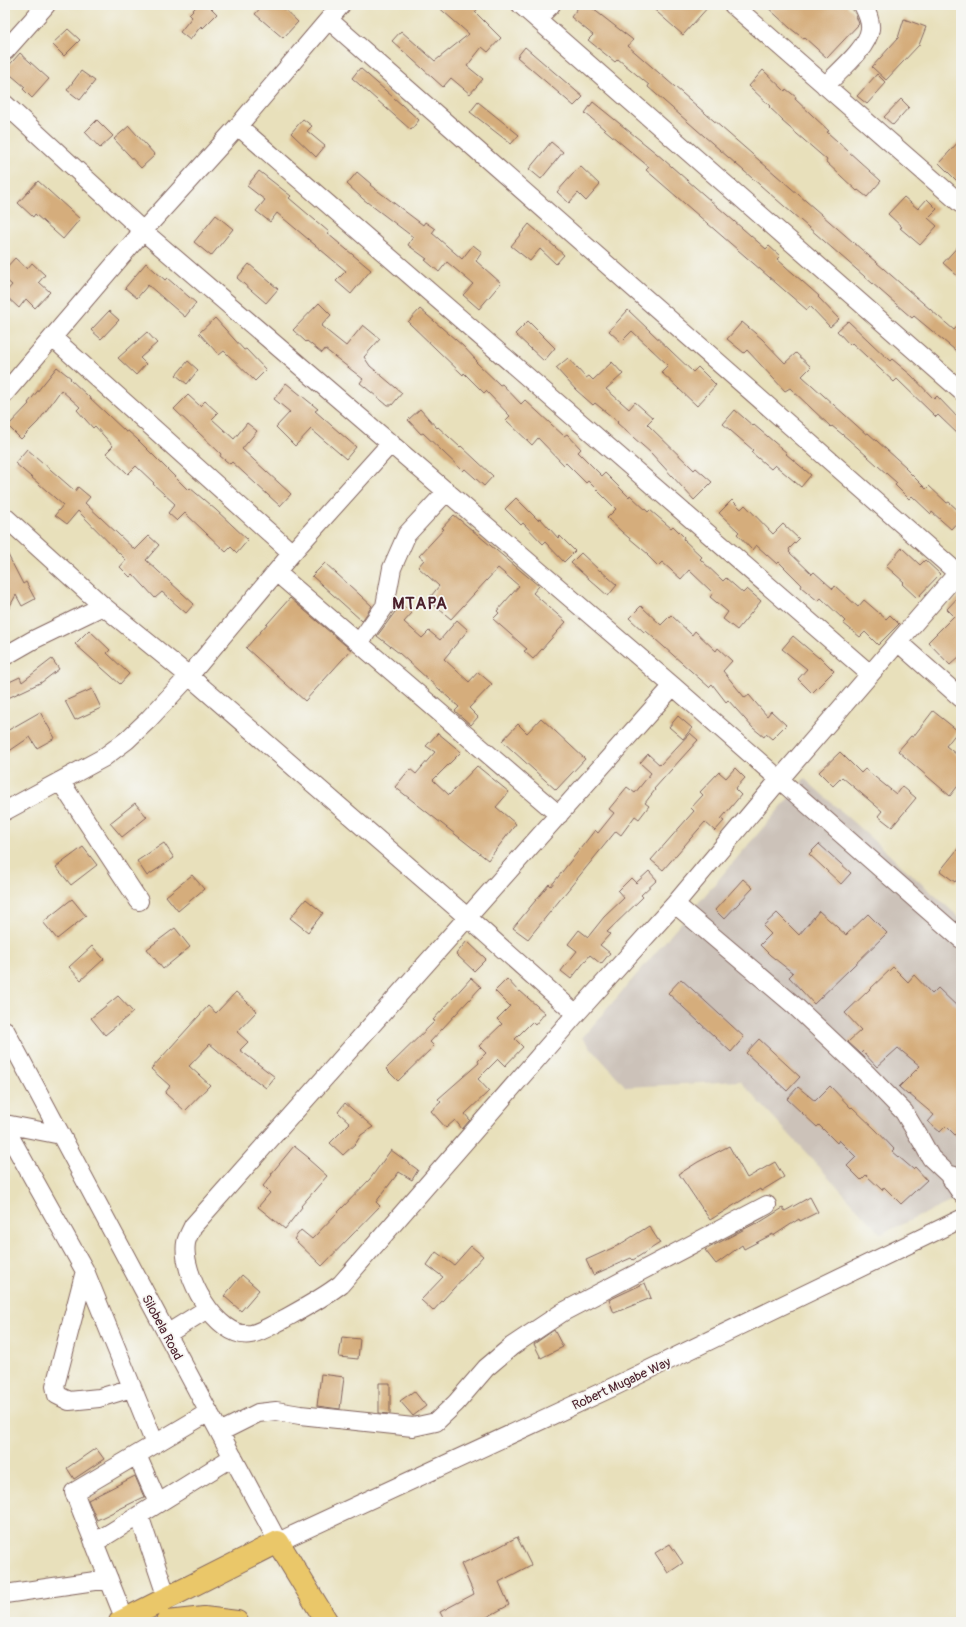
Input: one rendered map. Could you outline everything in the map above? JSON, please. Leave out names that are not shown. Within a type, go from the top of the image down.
[{"type":"main road","points":[[122,1621],[278,1542]]},
{"type":"main road","name":"Silobela Road","points":[[278,1542],[327,1622]]},
{"type":"main road","points":[[167,1622],[204,1618],[237,1622]]},
{"type":"street","points":[[5,51],[46,5]]},
{"type":"street","points":[[5,393],[144,231],[238,126],[341,5]]},
{"type":"street","points":[[521,5],[961,391]]},
{"type":"street","points":[[537,19],[551,5]]},
{"type":"street","points":[[733,5],[961,204]]},
{"type":"street","points":[[825,86],[862,46],[868,37],[870,29],[869,20],[863,5]]},
{"type":"street","points":[[329,20],[960,573],[870,674],[674,904],[576,1014],[341,1284],[325,1297],[267,1328],[250,1334],[235,1333],[220,1322],[207,1309],[187,1263],[186,1243],[193,1226],[673,686]]},
{"type":"street","points":[[5,104],[144,231],[673,686],[961,938]]},
{"type":"street","points":[[238,126],[870,674]]},
{"type":"street","points":[[53,338],[292,553]]},
{"type":"street","points":[[5,811],[103,758],[127,740],[148,720],[189,676],[292,553],[391,443]]},
{"type":"street","points":[[359,643],[385,606],[392,568],[407,534],[447,491]]},
{"type":"street","points":[[5,517],[103,606],[189,676],[467,917],[576,1014]]},
{"type":"street","points":[[276,572],[559,814]]},
{"type":"street","points":[[5,656],[33,640],[103,606]]},
{"type":"street","points":[[899,643],[961,698]]},
{"type":"street","points":[[60,781],[139,902]]},
{"type":"street","points":[[674,904],[795,1006],[866,1073],[904,1112],[931,1158],[955,1176],[961,1193]]},
{"type":"street","name":"Silobela Road","points":[[5,1030],[278,1542]]},
{"type":"street","points":[[5,1124],[61,1135]]},
{"type":"street","points":[[5,1128],[85,1271],[155,1444]]},
{"type":"street","points":[[220,1432],[258,1413],[276,1411],[413,1427],[436,1422],[456,1403],[486,1368],[512,1346],[563,1312],[767,1205]]},
{"type":"street","name":"Robert Mugabe Way","points":[[278,1542],[620,1383],[961,1219]]},
{"type":"street","points":[[85,1271],[55,1386],[56,1395],[69,1401],[99,1398],[132,1388]]},
{"type":"street","points":[[167,1334],[207,1309]]},
{"type":"street","points":[[122,1621],[109,1578],[74,1492],[209,1412]]},
{"type":"street","points":[[137,1455],[158,1503]]},
{"type":"street","points":[[94,1543],[233,1457]]},
{"type":"street","points":[[139,1516],[168,1598]]},
{"type":"street","points":[[5,1594],[109,1578]]},
{"type":"shaded area","points":[[805,779],[961,919],[961,1197],[881,1234],[740,1081],[626,1087],[582,1038]]},
{"type":"building","points":[[198,5],[208,5],[217,14],[203,28],[201,26],[190,40],[180,32],[192,17],[189,14]]},
{"type":"building","points":[[263,5],[280,5],[298,22],[283,38],[255,14]]},
{"type":"building","points":[[436,5],[481,5],[475,12],[501,38],[488,52],[482,47],[467,66],[483,79],[470,94],[451,78],[443,87],[392,41],[401,31],[435,61],[469,34]]},
{"type":"building","points":[[580,5],[588,5],[633,40],[628,46],[954,330],[961,322],[961,355],[914,316],[912,318],[648,87],[649,85],[618,59],[615,62],[588,40],[593,35],[571,17]]},
{"type":"building","points":[[649,5],[710,5],[683,35]]},
{"type":"building","points":[[765,5],[846,5],[855,13],[859,24],[827,58],[805,38],[804,39],[790,28]]},
{"type":"building","points":[[904,19],[926,27],[919,45],[886,80],[872,67],[898,38]]},
{"type":"building","points":[[68,29],[80,40],[64,56],[52,44]]},
{"type":"building","points":[[525,47],[583,97],[574,106],[517,57]]},
{"type":"building","points":[[20,53],[49,79],[32,98],[23,89],[25,87],[5,70]]},
{"type":"building","points":[[360,68],[419,120],[411,130],[352,78]]},
{"type":"building","points":[[763,70],[785,91],[786,89],[796,97],[795,99],[829,131],[827,132],[881,181],[867,197],[858,190],[857,191],[826,162],[827,160],[782,121],[783,120],[769,107],[770,106],[749,86]]},
{"type":"building","points":[[81,71],[95,81],[80,100],[67,90]]},
{"type":"building","points":[[877,74],[886,83],[867,104],[857,96]]},
{"type":"building","points":[[901,99],[909,107],[893,125],[884,117]]},
{"type":"building","points":[[478,102],[519,135],[511,144],[470,112]]},
{"type":"building","points":[[593,102],[656,153],[766,249],[769,246],[780,256],[777,259],[819,296],[818,297],[839,319],[830,327],[810,306],[807,310],[646,170],[649,167],[585,113]]},
{"type":"building","points":[[303,119],[312,126],[307,131],[325,146],[316,157],[291,133]]},
{"type":"building","points":[[97,120],[113,136],[100,148],[85,132]]},
{"type":"building","points":[[129,126],[155,155],[141,168],[114,139]]},
{"type":"building","points":[[961,139],[961,185],[939,163]]},
{"type":"building","points":[[551,142],[563,152],[541,179],[529,169]]},
{"type":"building","points":[[580,166],[600,185],[586,201],[578,193],[569,203],[557,192]]},
{"type":"building","points":[[259,171],[291,196],[289,198],[329,232],[328,234],[371,270],[351,294],[336,281],[346,271],[277,213],[270,222],[256,211],[265,200],[247,186]]},
{"type":"building","points":[[357,172],[371,184],[370,185],[423,225],[425,222],[435,229],[432,233],[462,259],[473,245],[482,252],[476,261],[501,283],[479,309],[463,295],[473,284],[447,262],[439,272],[425,260],[427,259],[408,245],[413,237],[363,199],[347,184]]},
{"type":"building","points":[[38,181],[80,219],[63,239],[35,214],[33,217],[18,203]]},
{"type":"building","points":[[904,197],[918,209],[927,199],[937,209],[928,218],[937,226],[920,245],[900,228],[902,227],[888,214]]},
{"type":"building","points":[[216,215],[233,229],[211,256],[194,242]]},
{"type":"building","points":[[529,224],[564,255],[556,264],[540,249],[530,261],[511,246]]},
{"type":"building","points":[[961,243],[961,279],[943,263]]},
{"type":"building","points":[[15,258],[27,269],[32,263],[45,275],[39,282],[50,292],[35,308],[26,299],[19,308],[5,295],[12,285],[5,279],[5,269]]},
{"type":"building","points":[[146,263],[165,280],[167,278],[196,303],[185,317],[148,285],[137,298],[125,288]]},
{"type":"building","points":[[249,264],[278,289],[266,303],[237,278]]},
{"type":"building","points":[[319,303],[331,315],[321,326],[346,346],[363,325],[380,339],[364,357],[370,366],[402,393],[392,405],[387,405],[360,383],[363,379],[325,349],[322,353],[307,341],[306,342],[293,330]]},
{"type":"building","points":[[420,309],[463,346],[477,361],[476,362],[500,385],[502,384],[521,404],[525,400],[564,436],[567,434],[581,449],[578,452],[602,476],[605,473],[629,497],[630,495],[648,512],[650,510],[671,528],[673,526],[684,537],[683,539],[702,557],[700,559],[723,581],[726,578],[743,593],[747,589],[761,601],[737,630],[723,619],[728,612],[710,597],[713,593],[689,570],[681,579],[662,562],[658,566],[647,555],[648,554],[607,518],[616,509],[588,481],[586,483],[566,463],[564,465],[538,438],[532,445],[506,420],[510,416],[486,391],[484,393],[464,373],[463,375],[408,322]]},
{"type":"building","points":[[628,310],[693,372],[698,367],[716,385],[697,406],[661,372],[668,365],[632,331],[621,342],[609,331]]},
{"type":"building","points":[[109,311],[119,320],[101,339],[91,330]]},
{"type":"building","points":[[215,318],[244,350],[246,349],[266,370],[255,381],[224,351],[219,355],[199,333]]},
{"type":"building","points":[[528,321],[555,348],[544,361],[515,334]]},
{"type":"building","points":[[848,321],[890,361],[892,359],[911,375],[934,399],[937,396],[961,421],[961,437],[938,415],[936,417],[897,379],[894,382],[852,343],[850,345],[837,331]]},
{"type":"building","points":[[742,322],[762,339],[785,363],[796,353],[811,367],[802,376],[866,434],[868,433],[906,467],[905,468],[926,489],[929,486],[947,503],[949,502],[961,513],[961,518],[951,529],[932,512],[931,514],[912,496],[909,499],[895,485],[897,483],[848,439],[832,426],[831,427],[790,388],[785,391],[747,350],[744,353],[727,339]]},
{"type":"building","points":[[147,332],[157,343],[140,358],[146,364],[136,375],[118,358]]},
{"type":"building","points":[[568,358],[586,378],[589,376],[593,380],[612,362],[623,374],[606,389],[629,409],[635,402],[653,418],[647,424],[694,470],[696,468],[712,482],[694,500],[651,453],[617,423],[618,422],[595,403],[593,405],[576,390],[556,368]]},
{"type":"building","points":[[188,361],[198,370],[187,384],[176,375]]},
{"type":"building","points":[[57,367],[71,378],[70,379],[126,432],[128,431],[137,439],[188,490],[190,488],[248,540],[237,553],[231,547],[226,552],[185,513],[177,521],[168,513],[175,504],[136,466],[128,474],[106,453],[113,446],[95,426],[93,428],[77,410],[80,407],[61,390],[38,422],[21,439],[8,426],[29,404],[28,403]]},
{"type":"building","points":[[286,383],[318,409],[315,411],[356,447],[346,459],[311,429],[295,446],[276,427],[290,412],[274,399]]},
{"type":"building","points":[[188,395],[200,406],[205,401],[218,413],[212,419],[234,439],[247,423],[257,431],[242,449],[291,494],[280,506],[232,462],[230,464],[220,456],[221,454],[174,409]]},
{"type":"building","points":[[420,409],[437,428],[438,427],[460,447],[461,446],[493,476],[484,486],[465,469],[463,471],[423,433],[421,434],[408,420]]},
{"type":"building","points":[[735,410],[811,475],[801,487],[775,465],[771,469],[751,452],[753,450],[723,424]]},
{"type":"building","points":[[27,449],[75,491],[78,487],[90,497],[85,503],[135,550],[149,536],[159,545],[146,560],[194,604],[186,613],[162,592],[155,598],[133,574],[130,577],[120,567],[126,560],[78,511],[67,524],[55,515],[63,505],[15,463]]},
{"type":"building","points":[[516,498],[538,520],[540,518],[558,538],[560,536],[575,551],[564,562],[545,542],[543,544],[523,523],[521,525],[505,509]]},
{"type":"building","points":[[732,500],[741,509],[745,505],[773,534],[783,524],[799,539],[789,549],[789,552],[812,574],[814,572],[833,589],[835,586],[858,607],[864,600],[886,619],[890,615],[899,624],[878,645],[865,632],[860,637],[843,623],[845,621],[821,598],[818,601],[801,587],[802,585],[779,562],[777,564],[756,545],[752,550],[737,534],[739,532],[719,513]]},
{"type":"building","points":[[454,515],[539,586],[533,593],[566,622],[533,659],[524,651],[527,649],[493,619],[499,613],[497,611],[519,586],[498,568],[451,619],[428,600],[439,586],[418,567],[424,560],[419,556],[444,529],[442,528]]},
{"type":"building","points":[[902,548],[920,565],[925,560],[940,574],[917,598],[902,584],[904,582],[886,566]]},
{"type":"building","points":[[5,549],[23,584],[26,582],[35,599],[22,606],[16,595],[5,615]]},
{"type":"building","points":[[581,553],[617,585],[608,596],[571,563]]},
{"type":"building","points":[[325,563],[372,606],[362,621],[312,576]]},
{"type":"building","points":[[961,594],[961,655],[950,665],[928,642],[954,616],[947,609]]},
{"type":"building","points":[[290,598],[351,650],[305,701],[246,648]]},
{"type":"building","points":[[401,604],[412,613],[404,622],[422,638],[429,631],[440,640],[457,620],[468,630],[444,659],[469,682],[478,672],[492,684],[469,708],[478,717],[471,725],[455,711],[459,707],[399,653],[377,636]]},
{"type":"building","points":[[641,606],[661,625],[671,615],[692,635],[695,631],[716,651],[718,648],[732,661],[723,671],[745,698],[749,695],[767,716],[771,711],[786,725],[772,739],[766,734],[764,737],[753,728],[728,700],[726,702],[712,684],[709,687],[646,631],[644,632],[629,618]]},
{"type":"building","points":[[89,630],[110,650],[107,653],[129,674],[120,684],[75,644]]},
{"type":"building","points":[[793,636],[819,658],[820,657],[834,671],[812,693],[798,679],[807,669],[782,649]]},
{"type":"building","points":[[52,659],[59,669],[42,682],[8,698],[5,692],[5,684],[20,677],[22,682]]},
{"type":"building","points":[[92,689],[101,708],[75,720],[65,701]]},
{"type":"building","points":[[933,711],[958,731],[946,746],[961,758],[961,782],[950,796],[898,751],[911,736],[913,737]]},
{"type":"building","points":[[40,712],[55,738],[37,748],[30,737],[5,754],[5,732]]},
{"type":"building","points":[[678,716],[692,728],[683,739],[669,727]]},
{"type":"building","points":[[541,718],[585,759],[556,790],[502,741],[518,724],[527,733]]},
{"type":"building","points":[[438,733],[461,752],[433,780],[449,795],[477,766],[509,792],[496,807],[516,824],[488,860],[395,787],[410,769],[416,774],[435,752],[426,746]]},
{"type":"building","points":[[690,733],[698,740],[654,789],[655,790],[645,803],[649,806],[639,819],[635,816],[621,835],[616,831],[528,939],[513,928],[549,884],[551,886],[595,830],[598,833],[614,813],[609,809],[627,787],[635,793],[651,773],[640,763],[648,754],[660,765]]},
{"type":"building","points":[[840,752],[861,773],[865,769],[896,794],[902,786],[916,798],[892,827],[878,816],[882,811],[842,777],[833,786],[819,772]]},
{"type":"building","points":[[735,768],[745,778],[735,789],[741,795],[721,819],[724,821],[715,831],[705,822],[663,870],[651,860],[694,811],[691,808],[703,795],[700,792],[719,772],[726,778]]},
{"type":"building","points":[[135,803],[147,817],[122,837],[110,823]]},
{"type":"building","points":[[164,843],[174,858],[147,876],[137,861]]},
{"type":"building","points":[[819,844],[851,873],[841,884],[809,854]]},
{"type":"building","points":[[961,845],[961,874],[955,882],[940,871]]},
{"type":"building","points":[[83,847],[97,865],[71,885],[56,867]]},
{"type":"building","points":[[649,871],[657,880],[641,895],[643,897],[607,932],[610,934],[600,945],[610,953],[601,964],[590,955],[571,979],[561,971],[577,951],[568,944],[579,930],[588,937],[604,917],[624,898],[618,891],[631,878],[636,883]]},
{"type":"building","points":[[192,875],[204,889],[178,911],[166,896]]},
{"type":"building","points":[[743,879],[753,888],[724,919],[715,910]]},
{"type":"building","points":[[72,899],[86,916],[57,939],[43,922]]},
{"type":"building","points":[[306,899],[323,913],[308,932],[290,918]]},
{"type":"building","points":[[819,911],[846,935],[868,914],[887,933],[814,1004],[789,977],[793,973],[760,945],[771,934],[763,926],[777,913],[799,935]]},
{"type":"building","points":[[175,928],[190,947],[163,969],[147,949]]},
{"type":"building","points":[[467,941],[486,959],[474,971],[456,954]]},
{"type":"building","points":[[92,946],[104,959],[81,980],[69,967]]},
{"type":"building","points":[[893,967],[908,982],[914,975],[932,994],[938,988],[961,1010],[961,1141],[946,1126],[940,1132],[928,1122],[934,1115],[899,1087],[920,1066],[898,1048],[877,1067],[862,1051],[860,1053],[848,1042],[861,1030],[845,1013]]},
{"type":"building","points":[[471,978],[481,987],[430,1042],[434,1046],[398,1081],[386,1069],[435,1021],[433,1020]]},
{"type":"building","points":[[507,979],[519,992],[520,991],[545,1013],[535,1025],[532,1022],[515,1039],[523,1047],[505,1066],[498,1059],[478,1079],[489,1091],[465,1114],[470,1120],[462,1129],[455,1120],[446,1128],[431,1111],[441,1102],[438,1099],[479,1063],[478,1061],[486,1053],[479,1046],[502,1024],[497,1019],[510,1006],[495,991]]},
{"type":"building","points":[[681,979],[744,1037],[731,1052],[668,993]]},
{"type":"building","points":[[236,992],[257,1011],[237,1032],[248,1042],[240,1050],[275,1077],[266,1088],[210,1044],[189,1066],[210,1085],[185,1111],[165,1093],[170,1086],[151,1069],[208,1006],[216,1013]]},
{"type":"building","points":[[118,996],[133,1012],[105,1035],[91,1018]]},
{"type":"building","points":[[759,1039],[800,1077],[787,1091],[746,1053]]},
{"type":"building","points":[[830,1086],[851,1108],[852,1107],[876,1130],[894,1149],[892,1151],[913,1169],[915,1167],[927,1180],[901,1204],[884,1187],[882,1190],[866,1175],[861,1180],[847,1166],[856,1157],[839,1140],[837,1143],[819,1125],[817,1127],[787,1099],[798,1087],[815,1101]]},
{"type":"building","points":[[345,1103],[373,1127],[361,1135],[356,1143],[343,1155],[330,1143],[350,1123],[338,1112]]},
{"type":"building","points":[[294,1146],[309,1158],[308,1159],[327,1176],[301,1206],[302,1207],[285,1229],[258,1207],[270,1193],[263,1186]]},
{"type":"building","points":[[729,1146],[747,1178],[775,1162],[784,1177],[761,1191],[760,1189],[710,1220],[679,1174]]},
{"type":"building","points":[[391,1150],[418,1170],[412,1180],[399,1172],[376,1202],[380,1206],[322,1266],[294,1239],[301,1230],[312,1239],[370,1179]]},
{"type":"building","points":[[810,1197],[818,1212],[800,1221],[799,1219],[773,1236],[773,1234],[744,1249],[742,1245],[716,1264],[705,1250],[756,1223],[757,1224],[783,1208],[785,1211]]},
{"type":"building","points":[[649,1226],[660,1243],[633,1260],[631,1258],[593,1275],[586,1260],[619,1245]]},
{"type":"building","points":[[471,1246],[483,1256],[433,1311],[421,1300],[443,1277],[427,1265],[436,1252],[454,1265]]},
{"type":"building","points":[[242,1275],[259,1290],[241,1311],[224,1296]]},
{"type":"building","points":[[645,1283],[651,1298],[614,1313],[609,1300]]},
{"type":"building","points":[[554,1330],[563,1347],[541,1358],[534,1344]]},
{"type":"building","points":[[342,1337],[360,1339],[358,1359],[339,1357]]},
{"type":"building","points":[[321,1374],[344,1377],[340,1409],[317,1406]]},
{"type":"building","points":[[379,1383],[390,1383],[390,1414],[379,1413]]},
{"type":"building","points":[[414,1391],[426,1406],[413,1416],[400,1401]]},
{"type":"building","points":[[96,1448],[104,1459],[74,1479],[67,1468]]},
{"type":"building","points":[[135,1476],[144,1497],[97,1520],[88,1500]]},
{"type":"building","points":[[517,1537],[531,1565],[499,1582],[509,1605],[478,1622],[445,1622],[440,1612],[474,1594],[461,1564],[497,1548]]},
{"type":"building","points":[[670,1544],[683,1563],[668,1573],[655,1553]]},
{"type":"district","name":"MTAPA","points":[[420,603]]}]
